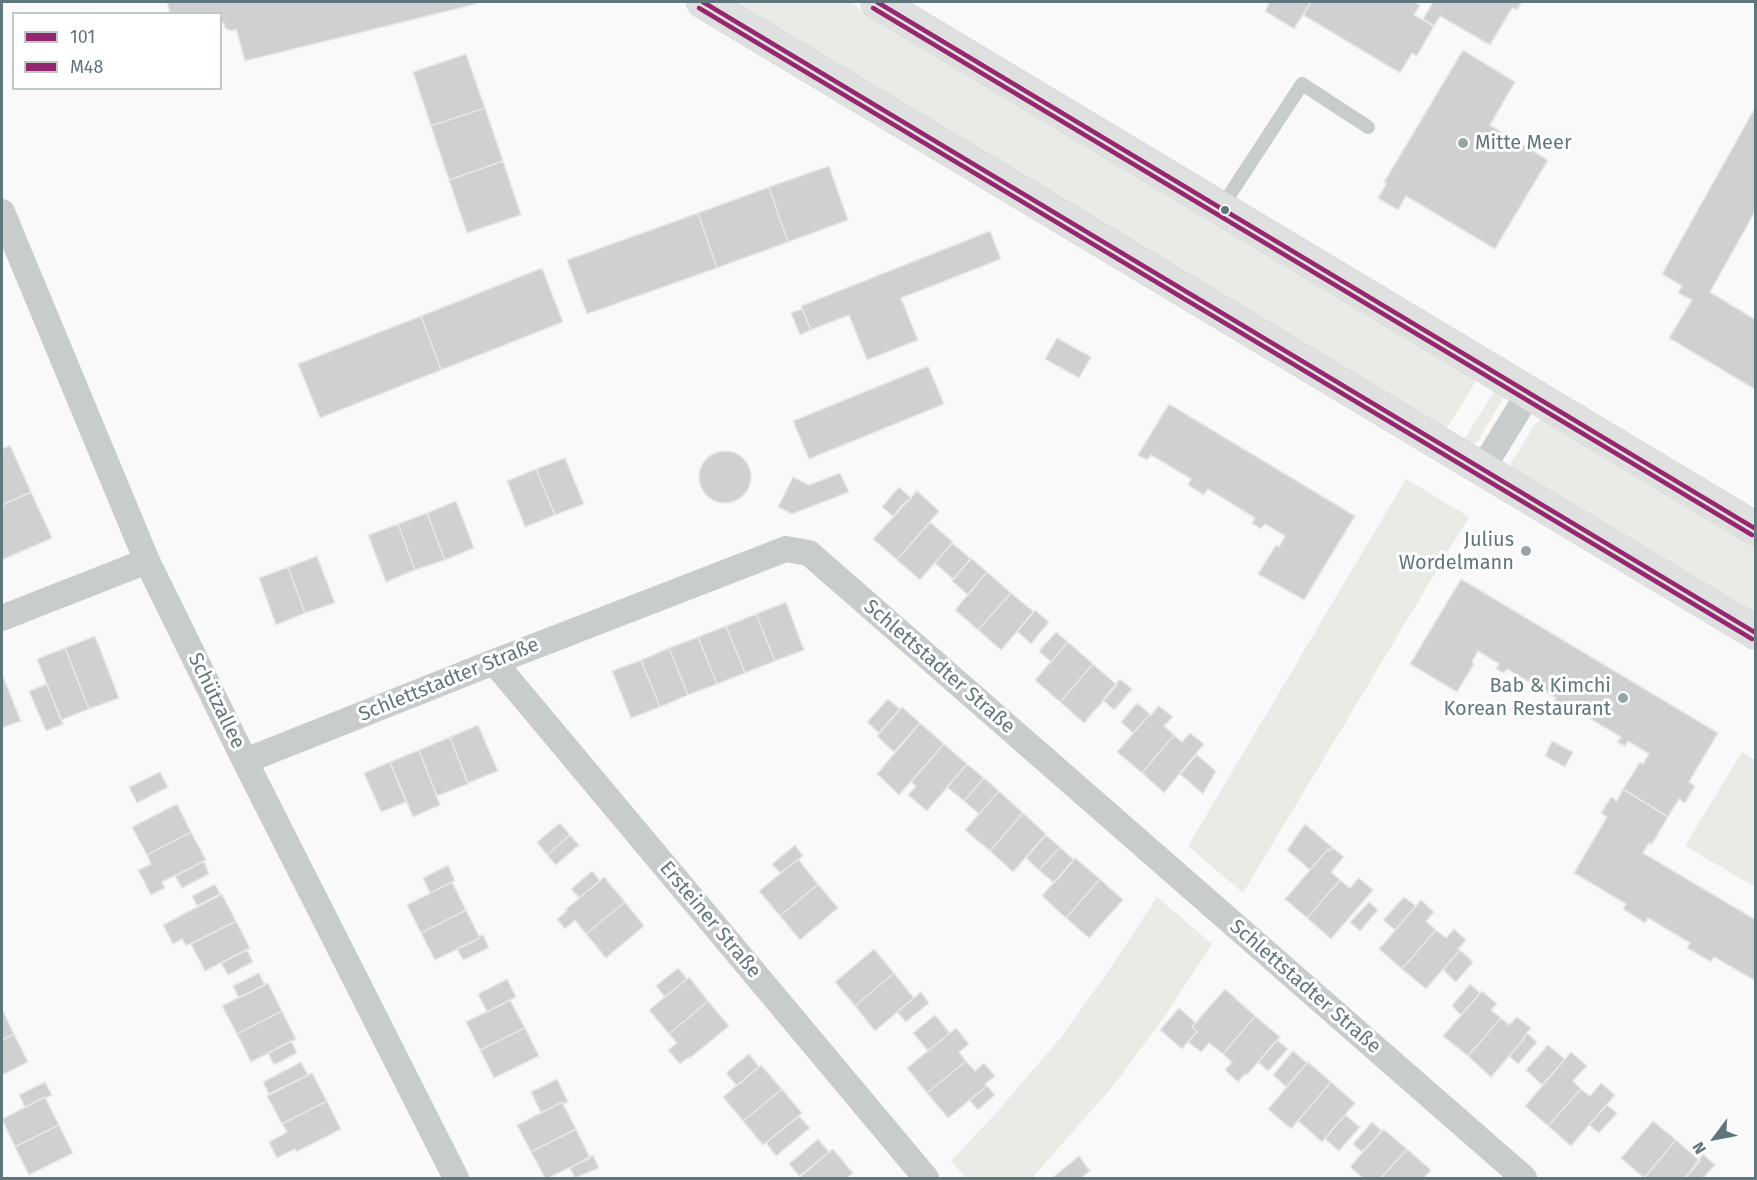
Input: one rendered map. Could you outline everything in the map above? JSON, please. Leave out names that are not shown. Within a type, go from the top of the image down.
[{"type":"main road","points":[[703,2],[1755,633]]},
{"type":"main road","points":[[877,2],[1755,529]]},
{"type":"street","name":"Schützallee","points":[[2,212],[147,561],[456,1179]]},
{"type":"street","points":[[1482,469],[1529,393]]},
{"type":"street","name":"Schlettstadter Straße","points":[[245,761],[786,549],[809,553],[1524,1179]]},
{"type":"street","points":[[2,618],[147,561]]},
{"type":"street","name":"Ersteiner Straße","points":[[494,662],[926,1179]]},
{"type":"lane","points":[[1221,208],[1302,84],[1368,127]]},
{"type":"shaded area","points":[[734,2],[849,2],[1478,378],[1446,429]]},
{"type":"shaded area","points":[[1496,388],[1504,397],[1477,442],[1472,444],[1464,440]]},
{"type":"shaded area","points":[[1544,418],[1755,545],[1755,615],[1513,470],[1510,464],[1536,423]]},
{"type":"shaded area","points":[[1406,479],[1469,517],[1243,893],[1188,846]]},
{"type":"shaded area","points":[[1742,752],[1755,760],[1755,887],[1685,846]]},
{"type":"shaded area","points":[[1157,897],[1212,944],[1165,1016],[1113,1086],[1032,1178],[966,1178],[951,1161],[997,1112],[1062,1036]]},
{"type":"building","points":[[167,2],[475,2],[476,4],[245,61],[236,29],[232,31],[225,28],[224,23],[222,24],[222,12],[170,12]]},
{"type":"building","points":[[1270,2],[1311,2],[1294,29],[1265,11]]},
{"type":"building","points":[[1311,2],[1413,2],[1420,5],[1414,15],[1434,26],[1417,56],[1412,53],[1400,73],[1303,15]]},
{"type":"building","points":[[1433,2],[1522,2],[1517,10],[1512,8],[1490,45],[1440,16],[1434,26],[1423,19]]},
{"type":"building","name":"Mitte Meer","points":[[1463,50],[1515,82],[1490,125],[1548,160],[1495,249],[1406,196],[1398,210],[1378,198],[1386,184],[1384,182]]},
{"type":"building","points":[[466,54],[485,108],[431,126],[413,72]]},
{"type":"building","points":[[1756,106],[1756,210],[1710,292],[1756,320],[1756,390],[1669,338],[1692,300],[1678,293],[1682,286],[1662,274]]},
{"type":"building","points":[[485,108],[503,161],[449,180],[431,126]]},
{"type":"building","points":[[503,161],[521,215],[467,233],[449,180]]},
{"type":"building","points":[[829,166],[848,220],[788,242],[769,187]]},
{"type":"building","points":[[769,187],[788,242],[717,268],[698,213]]},
{"type":"building","points":[[698,213],[717,268],[587,314],[567,260]]},
{"type":"building","points":[[990,231],[1001,259],[901,298],[918,340],[867,360],[849,315],[811,330],[801,306]]},
{"type":"building","points":[[542,268],[563,322],[441,370],[421,316]]},
{"type":"building","points":[[802,309],[811,330],[800,335],[791,313]]},
{"type":"building","points":[[421,316],[441,370],[320,418],[298,364]]},
{"type":"building","points":[[1057,338],[1091,357],[1079,378],[1045,359]]},
{"type":"building","points":[[928,366],[944,404],[809,459],[793,421]]},
{"type":"building","points":[[1169,404],[1355,516],[1304,600],[1258,574],[1276,545],[1279,547],[1285,536],[1265,524],[1261,529],[1252,523],[1255,518],[1208,489],[1204,495],[1188,485],[1191,479],[1151,455],[1147,460],[1138,455]]},
{"type":"building","points":[[10,445],[31,492],[2,505],[2,449]]},
{"type":"building","points":[[725,451],[735,453],[743,459],[749,467],[751,477],[749,487],[743,495],[735,501],[725,503],[715,501],[707,495],[701,487],[699,477],[701,467],[707,459],[715,453]]},
{"type":"building","points":[[565,458],[584,504],[555,515],[536,469]]},
{"type":"building","points":[[536,469],[555,515],[525,527],[507,481]]},
{"type":"building","points":[[840,473],[849,492],[792,514],[778,507],[793,477],[809,485]]},
{"type":"building","points":[[899,487],[911,498],[893,516],[882,507]]},
{"type":"building","points":[[917,491],[939,511],[897,560],[873,539]]},
{"type":"building","points":[[31,492],[52,538],[2,560],[2,505]]},
{"type":"building","points":[[456,501],[474,548],[445,560],[427,513]]},
{"type":"building","points":[[427,513],[445,560],[415,570],[398,524]]},
{"type":"building","points":[[930,522],[953,542],[920,580],[897,560]]},
{"type":"building","points":[[398,524],[415,570],[386,582],[368,535]]},
{"type":"building","points":[[952,543],[971,559],[953,579],[935,563]]},
{"type":"building","points":[[317,556],[335,603],[305,613],[288,567]]},
{"type":"building","points":[[971,558],[987,572],[968,595],[952,581]]},
{"type":"building","points":[[288,567],[305,613],[276,625],[259,578]]},
{"type":"building","points":[[987,572],[1011,593],[978,630],[955,610]]},
{"type":"building","points":[[1461,579],[1718,733],[1689,782],[1695,786],[1685,803],[1679,799],[1668,817],[1623,789],[1640,762],[1643,764],[1649,754],[1628,741],[1625,746],[1617,742],[1621,737],[1572,708],[1569,713],[1553,703],[1556,698],[1507,669],[1504,673],[1496,669],[1499,664],[1478,651],[1472,662],[1474,664],[1457,692],[1410,664]]},
{"type":"building","points":[[1011,593],[1034,612],[1001,650],[978,630]]},
{"type":"building","points":[[786,602],[804,650],[775,661],[756,614]]},
{"type":"building","points":[[1035,610],[1049,622],[1031,644],[1017,631]]},
{"type":"building","points":[[756,614],[775,661],[745,673],[726,626]]},
{"type":"building","points":[[726,626],[745,673],[717,684],[698,637]]},
{"type":"building","points":[[1056,632],[1068,642],[1051,662],[1039,651]]},
{"type":"building","points":[[95,636],[119,698],[89,709],[65,648]]},
{"type":"building","points":[[698,637],[717,684],[688,695],[669,648]]},
{"type":"building","points":[[1068,642],[1093,664],[1060,702],[1035,680]]},
{"type":"building","points":[[65,648],[89,709],[61,720],[37,659]]},
{"type":"building","points":[[669,648],[688,695],[660,707],[641,660]]},
{"type":"building","points":[[641,660],[660,707],[631,718],[612,671]]},
{"type":"building","points":[[1093,664],[1117,685],[1084,723],[1060,702]]},
{"type":"building","points":[[2,674],[21,721],[2,728]]},
{"type":"building","points":[[1120,679],[1132,689],[1114,710],[1103,700]]},
{"type":"building","points":[[47,684],[63,724],[46,731],[29,691]]},
{"type":"building","points":[[888,699],[900,709],[879,733],[867,722]]},
{"type":"building","points":[[1137,703],[1150,714],[1133,733],[1121,722]]},
{"type":"building","points":[[1159,706],[1173,717],[1164,726],[1174,735],[1142,773],[1117,752]]},
{"type":"building","points":[[902,707],[920,723],[894,752],[877,736]]},
{"type":"building","points":[[920,723],[944,744],[899,795],[877,774]]},
{"type":"building","points":[[478,725],[498,771],[468,783],[450,737]]},
{"type":"building","points":[[1190,733],[1204,744],[1164,793],[1142,773],[1174,735],[1182,742]]},
{"type":"building","points":[[450,737],[468,784],[437,796],[419,750]]},
{"type":"building","points":[[1552,741],[1573,752],[1565,767],[1545,756]]},
{"type":"building","points":[[944,744],[967,764],[927,811],[908,795],[916,786],[911,782]]},
{"type":"building","points":[[419,750],[440,805],[413,817],[390,762]]},
{"type":"building","points":[[1197,755],[1216,771],[1203,794],[1180,774]]},
{"type":"building","points":[[390,762],[406,802],[381,812],[364,773]]},
{"type":"building","points":[[967,764],[984,778],[964,801],[947,787]]},
{"type":"building","points":[[160,772],[168,787],[137,803],[129,787]]},
{"type":"building","points":[[984,778],[999,791],[979,814],[964,801]]},
{"type":"building","points":[[1623,789],[1668,817],[1652,844],[1649,843],[1643,853],[1756,920],[1756,981],[1714,957],[1711,962],[1687,948],[1690,943],[1648,918],[1645,923],[1623,909],[1626,904],[1574,873],[1607,817],[1601,813],[1611,797],[1617,801]]},
{"type":"building","points":[[999,791],[1023,813],[990,851],[965,830]]},
{"type":"building","points":[[177,804],[191,832],[147,855],[132,827]]},
{"type":"building","points":[[1023,813],[1046,834],[1013,872],[990,851]]},
{"type":"building","points":[[560,823],[570,835],[547,855],[537,842]]},
{"type":"building","points":[[1305,824],[1333,848],[1330,851],[1328,849],[1310,870],[1287,850]]},
{"type":"building","points":[[191,832],[206,860],[162,882],[165,888],[151,895],[138,870],[151,864],[147,855]]},
{"type":"building","points":[[570,835],[579,845],[556,865],[547,855]]},
{"type":"building","points":[[1046,835],[1060,847],[1039,870],[1026,858]]},
{"type":"building","points":[[795,845],[803,856],[780,873],[772,864]]},
{"type":"building","points":[[1060,847],[1074,860],[1054,883],[1039,870]]},
{"type":"building","points":[[1333,848],[1344,857],[1331,872],[1340,880],[1307,918],[1285,899],[1328,849],[1330,851]]},
{"type":"building","points":[[1075,858],[1100,879],[1066,918],[1042,896]]},
{"type":"building","points":[[798,859],[818,884],[780,916],[759,891]]},
{"type":"building","points":[[204,861],[209,874],[182,888],[175,876]]},
{"type":"building","points":[[448,865],[455,881],[430,893],[423,878]]},
{"type":"building","points":[[592,871],[600,881],[579,898],[571,889]]},
{"type":"building","points":[[604,877],[625,902],[586,934],[575,920],[565,929],[557,919]]},
{"type":"building","points":[[1359,878],[1373,890],[1331,939],[1307,918],[1340,880],[1350,888]]},
{"type":"building","points":[[1100,879],[1123,900],[1089,938],[1066,918]]},
{"type":"building","points":[[452,882],[466,910],[421,933],[407,905]]},
{"type":"building","points":[[215,884],[220,894],[197,906],[192,896]]},
{"type":"building","points":[[818,884],[838,908],[800,940],[780,916]]},
{"type":"building","points":[[222,894],[236,921],[186,946],[182,939],[173,944],[163,925]]},
{"type":"building","points":[[1404,897],[1416,906],[1395,930],[1383,920]]},
{"type":"building","points":[[1421,900],[1434,912],[1426,921],[1436,930],[1402,969],[1379,949]]},
{"type":"building","points":[[625,902],[644,926],[606,958],[586,934]]},
{"type":"building","points":[[1369,902],[1378,910],[1360,931],[1350,922]]},
{"type":"building","points":[[466,910],[480,938],[435,960],[421,933]]},
{"type":"building","points":[[236,921],[250,948],[205,971],[191,944]]},
{"type":"building","points":[[1454,929],[1466,940],[1426,989],[1402,969],[1436,930],[1446,938]]},
{"type":"building","points":[[483,935],[489,948],[463,960],[457,949]]},
{"type":"building","points":[[874,949],[894,973],[855,1006],[835,982]]},
{"type":"building","points":[[247,950],[253,962],[228,975],[221,963]]},
{"type":"building","points":[[1460,950],[1473,962],[1456,982],[1443,970]]},
{"type":"building","points":[[678,968],[687,979],[665,997],[656,986]]},
{"type":"building","points":[[259,973],[265,985],[239,998],[233,986]]},
{"type":"building","points":[[894,973],[914,998],[875,1031],[855,1006]]},
{"type":"building","points":[[689,977],[708,1001],[669,1034],[649,1010]]},
{"type":"building","points":[[507,979],[516,997],[487,1012],[478,994]]},
{"type":"building","points":[[268,983],[282,1011],[237,1034],[222,1006]]},
{"type":"building","points":[[1470,984],[1480,993],[1461,1015],[1452,1006]]},
{"type":"building","points":[[1225,989],[1255,1016],[1223,1054],[1209,1043],[1201,1052],[1188,1042],[1197,1032],[1192,1027]]},
{"type":"building","points":[[1482,991],[1497,1004],[1491,1010],[1501,1018],[1468,1056],[1443,1036]]},
{"type":"building","points":[[921,992],[929,1003],[906,1022],[897,1012]]},
{"type":"building","points":[[510,1000],[525,1028],[480,1050],[466,1022]]},
{"type":"building","points":[[708,1001],[729,1026],[680,1064],[668,1050],[677,1043],[669,1034]]},
{"type":"building","points":[[1179,1008],[1196,1023],[1192,1027],[1197,1032],[1182,1049],[1160,1030]]},
{"type":"building","points":[[2,1009],[14,1034],[2,1040]]},
{"type":"building","points":[[282,1011],[296,1039],[251,1062],[237,1034]]},
{"type":"building","points":[[935,1015],[950,1033],[928,1051],[913,1033]]},
{"type":"building","points":[[1255,1016],[1280,1037],[1247,1075],[1245,1074],[1238,1082],[1225,1070],[1232,1062],[1223,1054]]},
{"type":"building","points":[[1517,1017],[1531,1028],[1491,1077],[1468,1056],[1501,1018],[1509,1025]]},
{"type":"building","points":[[525,1028],[539,1056],[494,1078],[480,1050]]},
{"type":"building","points":[[956,1028],[969,1044],[959,1052],[966,1061],[927,1093],[907,1068]]},
{"type":"building","points":[[1527,1033],[1537,1042],[1518,1064],[1509,1056]]},
{"type":"building","points":[[14,1034],[28,1062],[2,1075],[2,1040]]},
{"type":"building","points":[[1277,1040],[1288,1049],[1268,1071],[1258,1062]]},
{"type":"building","points":[[291,1041],[297,1053],[274,1065],[268,1053]]},
{"type":"building","points":[[1548,1045],[1565,1059],[1542,1085],[1526,1070]]},
{"type":"building","points":[[1293,1051],[1307,1063],[1286,1087],[1273,1075]]},
{"type":"building","points":[[1571,1052],[1587,1066],[1573,1081],[1581,1089],[1548,1126],[1525,1106]]},
{"type":"building","points":[[749,1054],[759,1067],[737,1086],[726,1073]]},
{"type":"building","points":[[966,1061],[975,1071],[984,1063],[995,1076],[985,1084],[987,1086],[948,1118],[927,1093]]},
{"type":"building","points":[[301,1062],[308,1075],[269,1094],[263,1082]]},
{"type":"building","points":[[1308,1062],[1331,1082],[1291,1129],[1268,1109]]},
{"type":"building","points":[[761,1065],[782,1089],[743,1121],[723,1097]]},
{"type":"building","points":[[312,1073],[327,1101],[282,1124],[267,1096]]},
{"type":"building","points":[[557,1079],[568,1102],[563,1104],[562,1102],[541,1113],[531,1092]]},
{"type":"building","points":[[45,1082],[52,1095],[25,1107],[19,1095]]},
{"type":"building","points":[[1331,1082],[1355,1103],[1322,1142],[1298,1121]]},
{"type":"building","points":[[1601,1083],[1615,1095],[1571,1146],[1548,1126],[1581,1089],[1590,1096]]},
{"type":"building","points":[[987,1086],[995,1095],[978,1110],[969,1100]]},
{"type":"building","points":[[782,1089],[802,1113],[763,1145],[743,1121]]},
{"type":"building","points":[[45,1097],[59,1125],[15,1147],[2,1119]]},
{"type":"building","points":[[327,1101],[341,1129],[296,1152],[295,1149],[277,1158],[269,1142],[287,1132],[282,1124]]},
{"type":"building","points":[[562,1102],[576,1129],[531,1152],[517,1125]]},
{"type":"building","points":[[1607,1105],[1617,1113],[1599,1133],[1589,1125]]},
{"type":"building","points":[[1345,1115],[1360,1127],[1339,1151],[1325,1139]]},
{"type":"building","points":[[799,1116],[810,1128],[776,1156],[766,1143]]},
{"type":"building","points":[[1653,1121],[1676,1140],[1644,1178],[1621,1158]]},
{"type":"building","points":[[1372,1122],[1382,1131],[1362,1152],[1353,1144]]},
{"type":"building","points":[[59,1125],[73,1153],[29,1175],[15,1147]]},
{"type":"building","points":[[576,1129],[590,1158],[545,1178],[531,1152]]},
{"type":"building","points":[[1383,1129],[1407,1149],[1381,1178],[1363,1178],[1350,1167]]},
{"type":"building","points":[[818,1139],[829,1152],[800,1177],[789,1164]]},
{"type":"building","points":[[1676,1140],[1700,1161],[1685,1178],[1644,1178]]},
{"type":"building","points":[[833,1149],[853,1173],[847,1178],[797,1178]]},
{"type":"building","points":[[1407,1149],[1431,1170],[1424,1178],[1381,1178]]},
{"type":"building","points":[[1703,1154],[1715,1165],[1703,1178],[1686,1177]]},
{"type":"building","points":[[593,1155],[599,1168],[575,1178],[570,1168]]},
{"type":"building","points":[[1079,1156],[1090,1171],[1081,1178],[1052,1178]]},
{"type":"transit line","name":"101","points":[[703,2],[1756,633]]},
{"type":"transit line","name":"101","points":[[877,2],[1756,529]]},
{"type":"transit line","name":"M48","points":[[699,8],[1752,639]]},
{"type":"transit line","name":"M48","points":[[873,8],[1752,535]]},
{"type":"place","name":"Mitte Meer","points":[[1463,143]]},
{"type":"place","name":"Julius Wordelmann","points":[[1526,551]]},
{"type":"place","name":"Bab & Kimchi Korean Restaurant","points":[[1623,698]]}]
